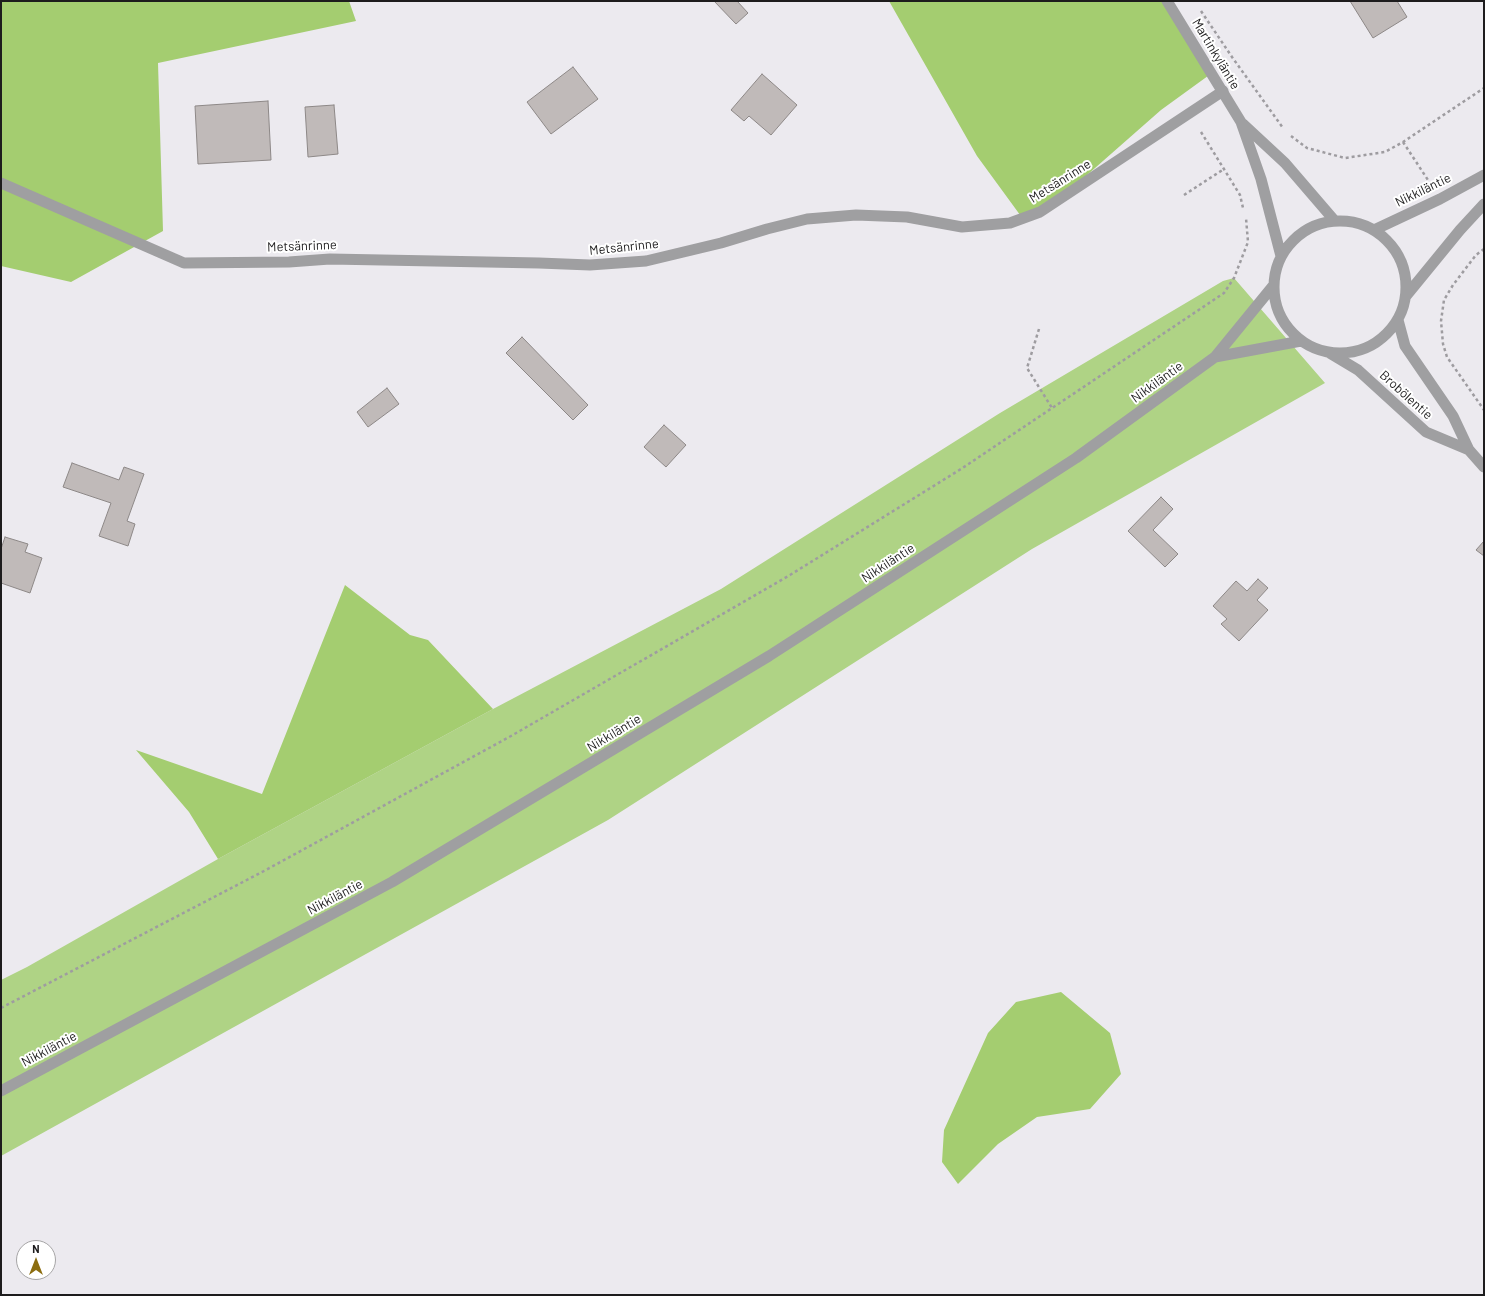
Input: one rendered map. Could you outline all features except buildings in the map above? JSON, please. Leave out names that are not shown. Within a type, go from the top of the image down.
[{"type":"street","name":"Martinkyläntie","points":[[1167,1],[1241,122],[1261,179],[1281,256]]},
{"type":"street","name":"Metsänrinne","points":[[1,183],[184,263],[289,262],[330,258],[590,265],[646,261],[721,243],[807,219],[856,215],[908,217],[962,227],[1010,223],[1040,212],[1223,91]]},
{"type":"street","name":"Martinkyläntie","points":[[1241,122],[1285,163],[1334,220]]},
{"type":"street","name":"Nikkiläntie","points":[[1374,230],[1440,199],[1484,175]]},
{"type":"street","points":[[1406,296],[1460,230],[1484,204]]},
{"type":"street","points":[[1334,220],[1355,222],[1374,230],[1389,242],[1400,258],[1406,277],[1406,296],[1398,320],[1385,336],[1368,347],[1348,353],[1328,352],[1314,348],[1301,340],[1286,326],[1276,307],[1273,286],[1275,271],[1281,256],[1294,238],[1312,226],[1334,220]]},
{"type":"street","name":"Nikkiläntie","points":[[1,1091],[392,882],[769,656],[1076,458],[1215,357],[1273,286]]},
{"type":"street","name":"Brobölentie","points":[[1398,320],[1404,346],[1453,416],[1469,450],[1484,467]]},
{"type":"street","name":"Nikkiläntie","points":[[1215,357],[1301,340]]},
{"type":"street","name":"Brobölentie","points":[[1328,352],[1358,370],[1426,432],[1469,450]]},
{"type":"path","points":[[1199,7],[1232,57],[1284,130]]},
{"type":"path","points":[[1290,135],[1307,148],[1346,158],[1385,152],[1403,142],[1484,88]]},
{"type":"path","points":[[1,1008],[264,871],[511,736],[790,575],[961,469],[1224,293],[1234,278],[1248,242],[1247,220],[1240,195],[1190,113]]},
{"type":"path","points":[[1403,142],[1425,176]]},
{"type":"path","points":[[1184,196],[1224,169]]},
{"type":"path","points":[[1484,249],[1476,255],[1453,285],[1444,300],[1441,321],[1443,344],[1447,357],[1484,410]]},
{"type":"path","points":[[1039,329],[1027,368],[1052,408]]},
{"type":"green space","points":[[1,1],[349,1],[356,21],[158,63],[163,231],[71,282],[1,266]]},
{"type":"green space","points":[[889,1],[1167,1],[1212,73],[1161,110],[1062,197],[1023,219],[977,156]]},
{"type":"green space","points":[[1234,278],[1325,383],[1032,549],[608,820],[1,1156],[1,980],[27,967],[218,859],[493,709],[721,589],[1000,413],[1223,281]]},
{"type":"green space","points":[[345,585],[410,635],[428,640],[493,709],[218,859],[189,812],[136,750],[262,794]]},
{"type":"green space","points":[[1061,992],[1110,1033],[1121,1074],[1090,1109],[1037,1117],[998,1144],[958,1184],[942,1162],[944,1130],[988,1033],[1016,1002]]}]
